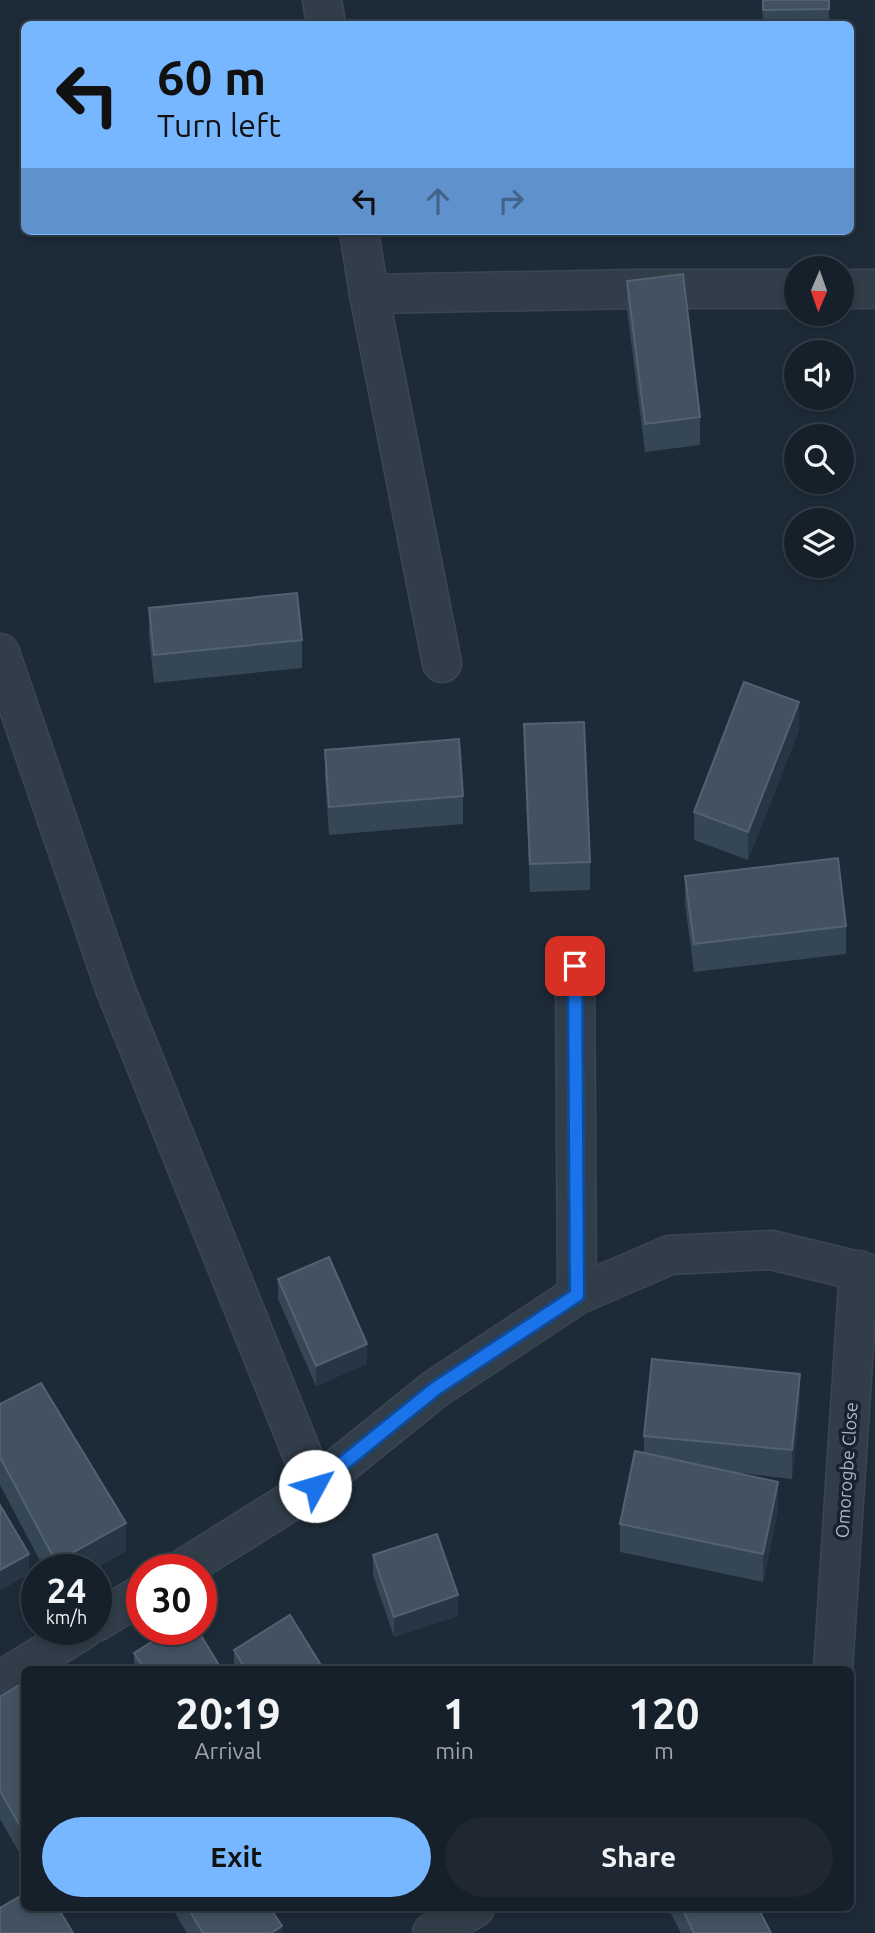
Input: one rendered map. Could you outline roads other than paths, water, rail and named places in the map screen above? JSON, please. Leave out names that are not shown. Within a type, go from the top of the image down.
[{"type":"street","points":[[322,0],[326,21]]},
{"type":"street","points":[[360,235],[442,663]]},
{"type":"street","points":[[369,294],[784,289]]},
{"type":"street","points":[[854,289],[875,289]]},
{"type":"street","points":[[0,653],[115,988],[315,1486]]},
{"type":"street","points":[[575,966],[577,1295]]},
{"type":"street","points":[[207,1554],[315,1486],[435,1389],[577,1295],[670,1255],[771,1250],[867,1273]]},
{"type":"street","name":"Omorogbe Close","points":[[833,1666],[867,1273]]},
{"type":"street","points":[[24,1666],[58,1645]]},
{"type":"street","points":[[0,1681],[21,1668]]},
{"type":"street","points":[[432,1933],[470,1911]]}]
